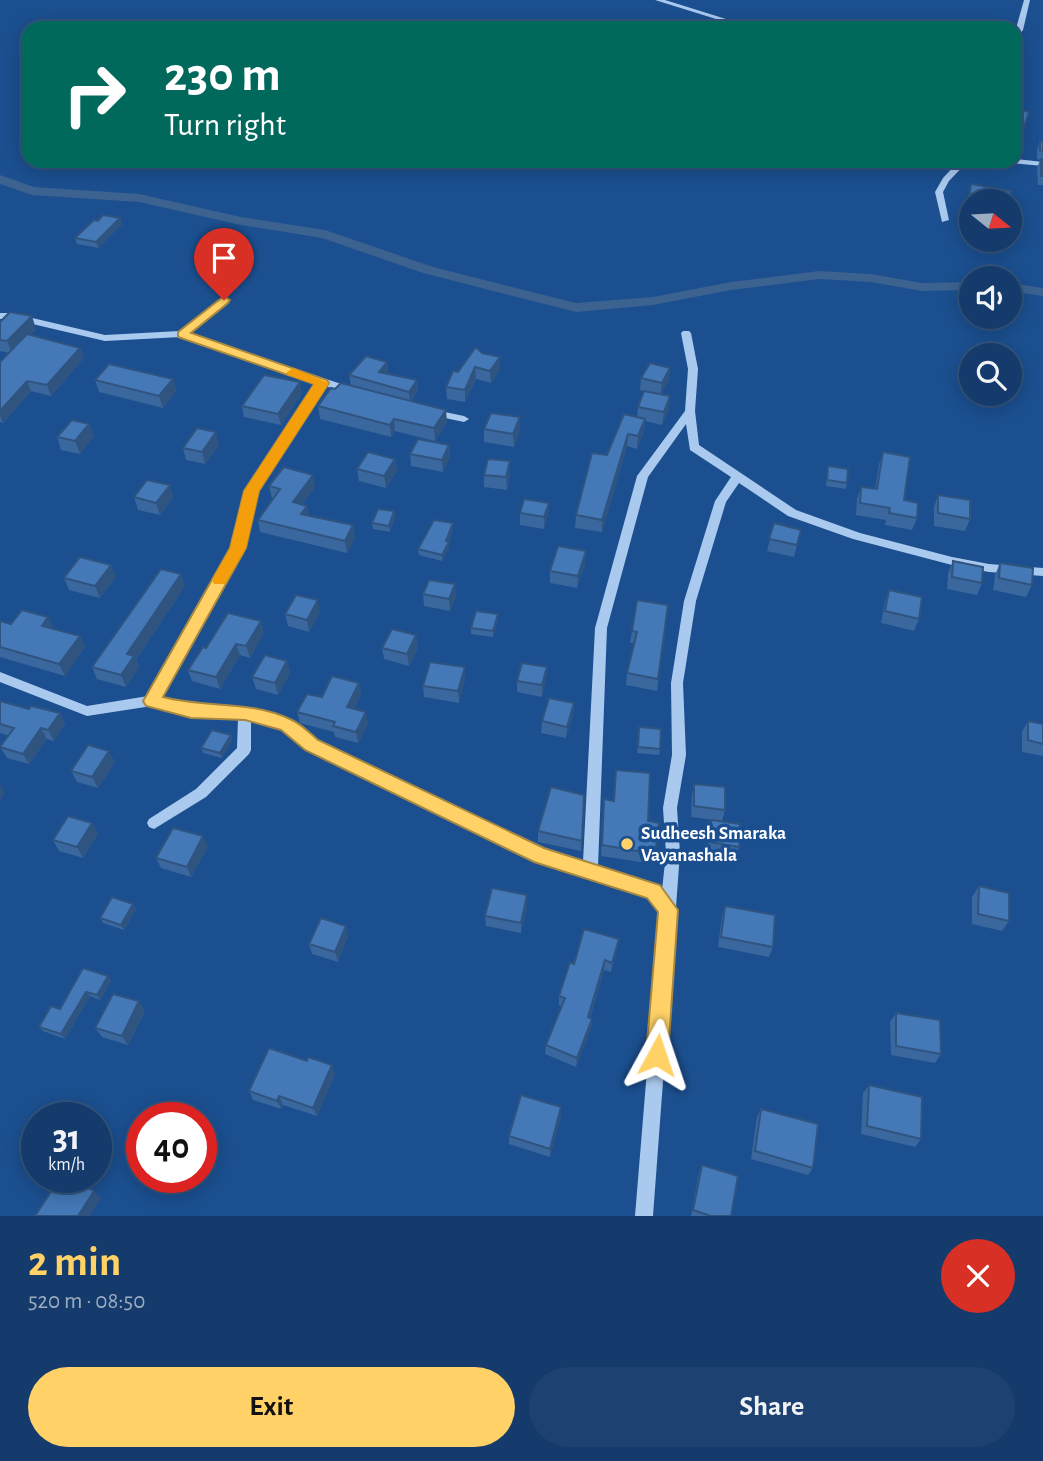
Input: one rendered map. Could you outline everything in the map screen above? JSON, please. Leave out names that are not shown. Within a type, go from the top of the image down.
[{"type":"street","points":[[657,0],[728,21]]},
{"type":"street","points":[[1020,21],[1027,0]]},
{"type":"street","points":[[1022,162],[1043,164]]},
{"type":"street","points":[[945,220],[939,192],[957,168]]},
{"type":"street","points":[[182,334],[224,300]]},
{"type":"street","points":[[0,316],[11,316],[105,338],[182,334],[322,383],[369,396]]},
{"type":"street","points":[[686,333],[693,369],[690,411],[694,447],[737,477],[792,513],[857,536],[989,568],[1043,572]]},
{"type":"street","points":[[152,701],[238,548],[252,491],[322,383]]},
{"type":"street","points":[[416,409],[464,419]]},
{"type":"street","points":[[590,872],[601,628],[643,476],[690,411]]},
{"type":"street","points":[[644,1216],[673,853],[670,808],[679,755],[677,683],[690,601],[721,501],[737,477]]},
{"type":"street","points":[[1,678],[87,711],[152,701],[191,711],[245,713],[287,725],[312,745],[503,840],[541,856],[653,891],[668,910]]},
{"type":"street","points":[[154,823],[201,793],[244,750],[245,713]]},
{"type":"building","points":[[1022,110],[1029,112],[1022,132]]},
{"type":"building","points":[[1043,159],[1043,176],[1041,176]]},
{"type":"building","points":[[971,184],[1000,189],[970,189]]},
{"type":"building","points":[[103,215],[120,218],[96,242],[75,238],[94,220],[98,221]]},
{"type":"building","points":[[10,312],[32,316],[7,341],[0,340],[0,322]]},
{"type":"building","points":[[27,334],[80,348],[47,385],[27,381],[0,411],[0,362]]},
{"type":"building","points":[[476,347],[482,353],[500,357],[490,371],[475,367],[465,390],[446,387],[453,371],[458,372]]},
{"type":"building","points":[[366,356],[387,362],[379,372],[417,380],[409,392],[349,375]]},
{"type":"building","points":[[650,363],[670,368],[662,383],[641,378]]},
{"type":"building","points":[[109,364],[173,379],[159,396],[95,380]]},
{"type":"building","points":[[264,375],[300,382],[278,414],[242,406]]},
{"type":"building","points":[[341,383],[446,410],[434,428],[394,419],[390,425],[318,406],[331,388],[335,389]]},
{"type":"building","points":[[644,391],[670,396],[664,412],[638,407]]},
{"type":"building","points":[[491,413],[520,417],[513,434],[484,429]]},
{"type":"building","points":[[624,414],[645,419],[638,436],[628,434],[602,520],[576,515],[592,453],[607,455]]},
{"type":"building","points":[[72,420],[89,424],[75,441],[57,437]]},
{"type":"building","points":[[197,428],[216,432],[202,452],[183,448]]},
{"type":"building","points":[[418,439],[449,445],[442,460],[410,454]]},
{"type":"building","points":[[368,452],[395,459],[384,476],[357,469]]},
{"type":"building","points":[[883,452],[910,457],[904,500],[918,503],[917,518],[889,513],[890,508],[860,503],[861,487],[877,489]]},
{"type":"building","points":[[488,459],[510,461],[506,477],[484,475]]},
{"type":"building","points":[[828,466],[848,469],[847,483],[827,480]]},
{"type":"building","points":[[284,467],[313,475],[293,502],[307,506],[301,514],[353,525],[345,541],[258,520],[280,489],[269,486]]},
{"type":"building","points":[[147,480],[170,485],[156,503],[134,497]]},
{"type":"building","points":[[938,495],[970,500],[970,519],[938,513]]},
{"type":"building","points":[[524,499],[549,503],[544,517],[520,513]]},
{"type":"building","points":[[378,509],[394,511],[389,526],[372,523]]},
{"type":"building","points":[[434,520],[453,523],[446,541],[449,542],[442,555],[418,549]]},
{"type":"building","points":[[774,523],[801,530],[797,545],[769,539]]},
{"type":"building","points":[[558,546],[586,551],[578,576],[550,571]]},
{"type":"building","points":[[80,557],[111,565],[95,586],[64,578]]},
{"type":"building","points":[[953,561],[983,567],[982,583],[952,577]]},
{"type":"building","points":[[1000,563],[1033,568],[1032,585],[999,578]]},
{"type":"building","points":[[161,569],[181,574],[127,654],[134,656],[121,675],[92,667]]},
{"type":"building","points":[[429,580],[455,584],[449,599],[423,594]]},
{"type":"building","points":[[889,590],[922,597],[919,619],[885,611]]},
{"type":"building","points":[[296,595],[318,600],[307,620],[285,614]]},
{"type":"building","points":[[637,600],[668,605],[658,679],[627,673],[637,632],[632,631]]},
{"type":"building","points":[[22,610],[48,617],[42,626],[80,636],[59,664],[0,647],[0,621],[11,624]]},
{"type":"building","points":[[476,611],[498,614],[493,631],[471,628]]},
{"type":"building","points":[[228,613],[261,621],[246,646],[236,644],[216,677],[188,670],[203,647],[206,648]]},
{"type":"building","points":[[392,629],[416,635],[407,654],[382,648]]},
{"type":"building","points":[[265,655],[287,661],[275,683],[252,677]]},
{"type":"building","points":[[430,662],[465,667],[458,691],[423,686]]},
{"type":"building","points":[[522,663],[547,667],[542,685],[517,681]]},
{"type":"building","points":[[332,676],[359,683],[347,707],[366,712],[356,732],[333,726],[335,722],[297,712],[307,694],[322,697]]},
{"type":"building","points":[[549,698],[574,703],[567,727],[542,721]]},
{"type":"building","points":[[0,701],[29,709],[31,706],[60,713],[48,730],[41,728],[23,754],[0,747],[14,728],[0,724]]},
{"type":"building","points":[[1028,721],[1043,724],[1043,744],[1028,740]]},
{"type":"building","points":[[639,727],[661,729],[660,749],[638,747]]},
{"type":"building","points":[[212,730],[231,735],[220,753],[201,748]]},
{"type":"building","points":[[88,745],[109,751],[92,777],[71,771]]},
{"type":"building","points":[[616,770],[650,773],[648,821],[659,823],[655,854],[602,845],[604,799],[614,801]]},
{"type":"building","points":[[694,784],[725,787],[725,810],[694,806]]},
{"type":"building","points":[[551,787],[584,795],[582,841],[538,831]]},
{"type":"building","points":[[68,816],[92,823],[77,847],[53,840]]},
{"type":"building","points":[[711,820],[740,824],[739,847],[710,842]]},
{"type":"building","points":[[173,828],[203,836],[187,867],[156,858]]},
{"type":"building","points":[[979,886],[1009,893],[1009,921],[978,914]]},
{"type":"building","points":[[492,888],[527,895],[521,923],[485,916]]},
{"type":"building","points":[[112,897],[133,904],[121,925],[100,918]]},
{"type":"building","points":[[725,906],[775,915],[773,947],[721,937]]},
{"type":"building","points":[[321,918],[346,926],[335,952],[309,944]]},
{"type":"building","points":[[584,929],[619,939],[612,963],[605,960],[588,1017],[592,1019],[577,1058],[546,1045],[565,998],[559,996],[570,962],[574,964]]},
{"type":"building","points":[[83,968],[108,976],[97,995],[86,992],[61,1034],[39,1027],[51,1006],[60,1009]]},
{"type":"building","points":[[113,994],[139,1001],[122,1036],[95,1028]]},
{"type":"building","points":[[896,1013],[940,1020],[941,1054],[896,1046]]},
{"type":"building","points":[[269,1048],[307,1061],[308,1057],[332,1065],[313,1108],[279,1096],[277,1101],[249,1091]]},
{"type":"building","points":[[869,1085],[922,1097],[921,1139],[867,1126]]},
{"type":"building","points":[[521,1095],[561,1107],[550,1149],[509,1136]]},
{"type":"building","points":[[761,1109],[818,1124],[813,1168],[755,1151]]},
{"type":"building","points":[[702,1165],[738,1176],[731,1216],[711,1216],[693,1210]]},
{"type":"building","points":[[50,1193],[93,1193],[78,1216],[35,1216]]},
{"type":"waterway","points":[[0,179],[32,191],[139,198],[241,221],[325,234],[428,270],[576,308],[653,301],[731,286],[819,275],[871,278],[922,287],[959,286]]},
{"type":"waterway","points":[[1022,289],[1043,292]]},
{"type":"slow traffic","points":[[220,580],[238,548],[252,491],[322,383],[293,373]]},
{"type":"place","name":"Sudheesh Smaraka Vayanashala","points":[[627,844]]},
{"type":"route","points":[[224,300],[182,334],[322,383],[252,491],[238,548],[152,701],[191,711],[245,713],[287,725],[312,745],[503,840],[541,856],[653,891],[668,910],[657,1055]]}]
